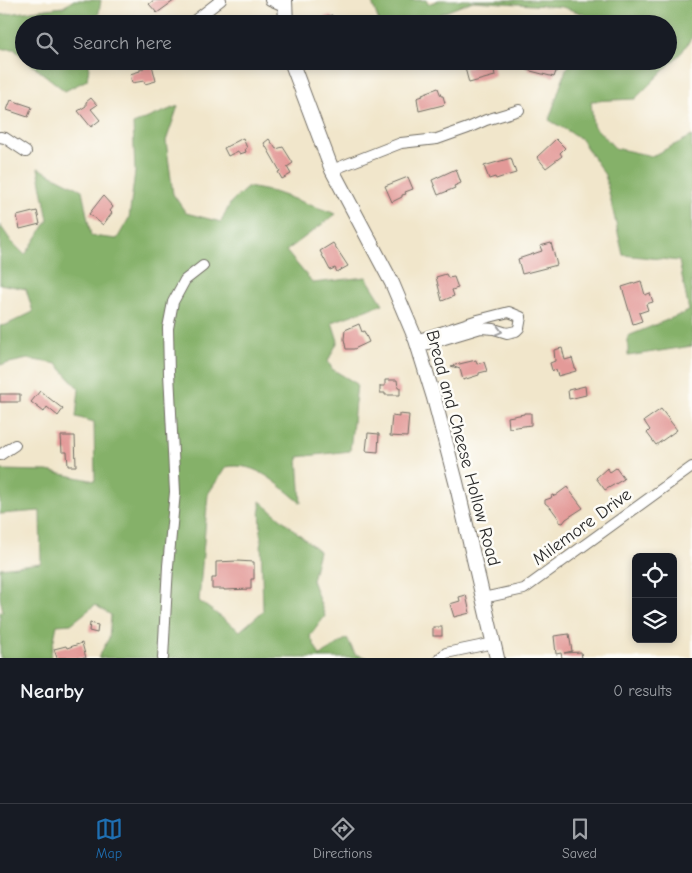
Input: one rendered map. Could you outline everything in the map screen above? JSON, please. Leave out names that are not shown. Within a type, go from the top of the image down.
[{"type":"main road","name":"Bread and Cheese Hollow Road","points":[[294,70],[332,170],[392,283],[417,343],[453,469],[497,658]]},
{"type":"street","points":[[202,15],[221,0]]},
{"type":"street","points":[[270,0],[286,4]]},
{"type":"street","points":[[332,170],[401,143],[437,139],[486,120],[519,110]]},
{"type":"street","points":[[0,137],[5,138],[26,152]]},
{"type":"street","points":[[163,658],[168,566],[175,492],[168,328],[173,302],[185,280],[203,266]]},
{"type":"street","points":[[509,312],[521,317],[519,328],[516,331],[507,333],[481,328],[417,343],[478,320],[509,312]]},
{"type":"street","points":[[0,455],[15,445]]},
{"type":"street","name":"Milemore Drive","points":[[483,598],[524,589],[692,467]]},
{"type":"street","points":[[440,658],[446,653],[494,643]]},
{"type":"green space","points":[[74,0],[101,0],[98,15],[15,15],[15,50],[0,49],[0,15],[63,7]]},
{"type":"green space","points":[[371,0],[426,0],[428,4],[439,0],[692,0],[692,37],[677,57],[677,15],[584,15],[562,7],[473,1],[438,15],[377,15]]},
{"type":"green space","points":[[38,70],[89,70],[87,80],[65,91]]},
{"type":"green space","points":[[566,70],[664,70],[635,99],[591,101],[593,125],[615,148],[652,156],[692,136],[692,189],[690,190],[692,202],[692,346],[628,356],[628,336],[689,311],[679,261],[623,255],[605,175],[580,138],[549,120]]},
{"type":"green space","points":[[178,106],[166,141],[173,194],[186,213],[221,222],[231,202],[248,187],[274,192],[336,214],[286,251],[313,283],[366,277],[383,304],[332,322],[338,341],[328,361],[332,369],[357,384],[350,451],[298,457],[301,503],[275,482],[257,471],[237,466],[226,467],[208,494],[199,601],[240,631],[263,611],[260,501],[319,551],[312,580],[325,616],[310,636],[320,656],[347,638],[355,654],[368,658],[98,658],[109,638],[111,615],[95,605],[71,624],[57,625],[50,658],[0,658],[0,612],[3,611],[0,598],[0,568],[41,563],[40,511],[0,514],[0,470],[47,471],[95,481],[94,422],[76,417],[79,389],[57,364],[28,359],[0,365],[0,326],[33,312],[26,289],[0,284],[0,225],[11,241],[25,255],[48,220],[38,168],[82,190],[91,236],[117,239],[129,218],[135,172],[133,124]]},
{"type":"building","points":[[154,0],[175,0],[157,13],[149,4]]},
{"type":"building","points":[[153,70],[156,81],[145,84],[144,81],[132,83],[130,74]]},
{"type":"building","points":[[466,70],[494,70],[495,76],[469,83]]},
{"type":"building","points":[[527,70],[557,70],[554,77]]},
{"type":"building","points":[[438,88],[445,103],[419,111],[417,98]]},
{"type":"building","points":[[91,98],[97,105],[91,109],[100,120],[91,127],[78,111],[86,106],[86,102]]},
{"type":"building","points":[[11,100],[32,107],[28,117],[7,110]]},
{"type":"building","points":[[243,138],[247,148],[245,149],[246,152],[240,154],[238,151],[228,156],[224,148]]},
{"type":"building","points":[[269,139],[276,149],[283,147],[293,163],[287,167],[291,174],[282,179],[278,172],[280,171],[264,143]]},
{"type":"building","points":[[556,139],[565,148],[560,153],[562,156],[546,168],[537,157]]},
{"type":"building","points":[[511,158],[516,173],[496,179],[495,177],[489,179],[484,166]]},
{"type":"building","points":[[456,169],[461,183],[454,186],[455,188],[438,195],[432,180]]},
{"type":"building","points":[[408,177],[413,189],[405,192],[406,194],[392,202],[385,186]]},
{"type":"building","points":[[103,196],[113,207],[110,211],[112,213],[103,225],[89,214]]},
{"type":"building","points":[[37,211],[40,224],[20,229],[17,216]]},
{"type":"building","points":[[333,243],[348,266],[337,272],[335,268],[330,270],[320,251]]},
{"type":"building","points":[[551,243],[557,265],[522,274],[518,259],[542,251],[540,246]]},
{"type":"building","points":[[446,274],[448,278],[454,277],[458,288],[452,290],[454,296],[442,301],[436,277]]},
{"type":"building","points":[[641,281],[645,295],[650,293],[653,302],[646,304],[648,310],[639,313],[642,321],[633,324],[622,287]]},
{"type":"building","points":[[359,324],[369,342],[354,349],[346,349],[345,330]]},
{"type":"building","points":[[562,348],[565,360],[572,358],[576,371],[558,376],[556,370],[552,370],[550,363],[555,361],[554,350]]},
{"type":"building","points":[[476,360],[477,364],[484,362],[487,371],[463,380],[460,369],[451,366]]},
{"type":"building","points":[[385,380],[397,380],[398,387],[400,387],[400,395],[380,393],[380,386],[385,386]]},
{"type":"building","points":[[585,386],[586,395],[569,399],[568,390]]},
{"type":"building","points":[[40,391],[63,409],[58,416],[47,407],[44,412],[31,402]]},
{"type":"building","points":[[0,394],[20,394],[20,402],[0,402]]},
{"type":"building","points":[[661,409],[677,430],[656,445],[647,433],[650,430],[644,421]]},
{"type":"building","points":[[531,413],[531,425],[509,428],[508,417]]},
{"type":"building","points":[[399,414],[409,415],[407,437],[390,436],[392,416],[399,417]]},
{"type":"building","points":[[368,433],[379,434],[378,452],[366,451]]},
{"type":"building","points":[[61,436],[75,436],[76,466],[68,466],[67,452],[62,452]]},
{"type":"building","points":[[607,468],[610,472],[616,468],[624,479],[605,490],[596,478]]},
{"type":"building","points":[[567,487],[583,508],[563,523],[559,522],[551,508],[545,503],[545,500],[551,498],[552,495],[555,496]]},
{"type":"building","points":[[216,562],[254,562],[254,579],[251,579],[251,589],[212,589],[212,578],[216,578]]},
{"type":"building","points":[[466,595],[470,613],[454,617],[450,604],[460,601],[459,597]]},
{"type":"building","points":[[90,623],[98,625],[97,633],[89,631]]},
{"type":"building","points":[[433,627],[442,627],[442,636],[433,636]]},
{"type":"building","points":[[569,634],[572,651],[564,653],[581,652],[582,658],[562,658],[561,653],[556,654],[554,636]]},
{"type":"building","points":[[82,643],[86,658],[57,658],[54,649],[66,646],[67,648]]}]
